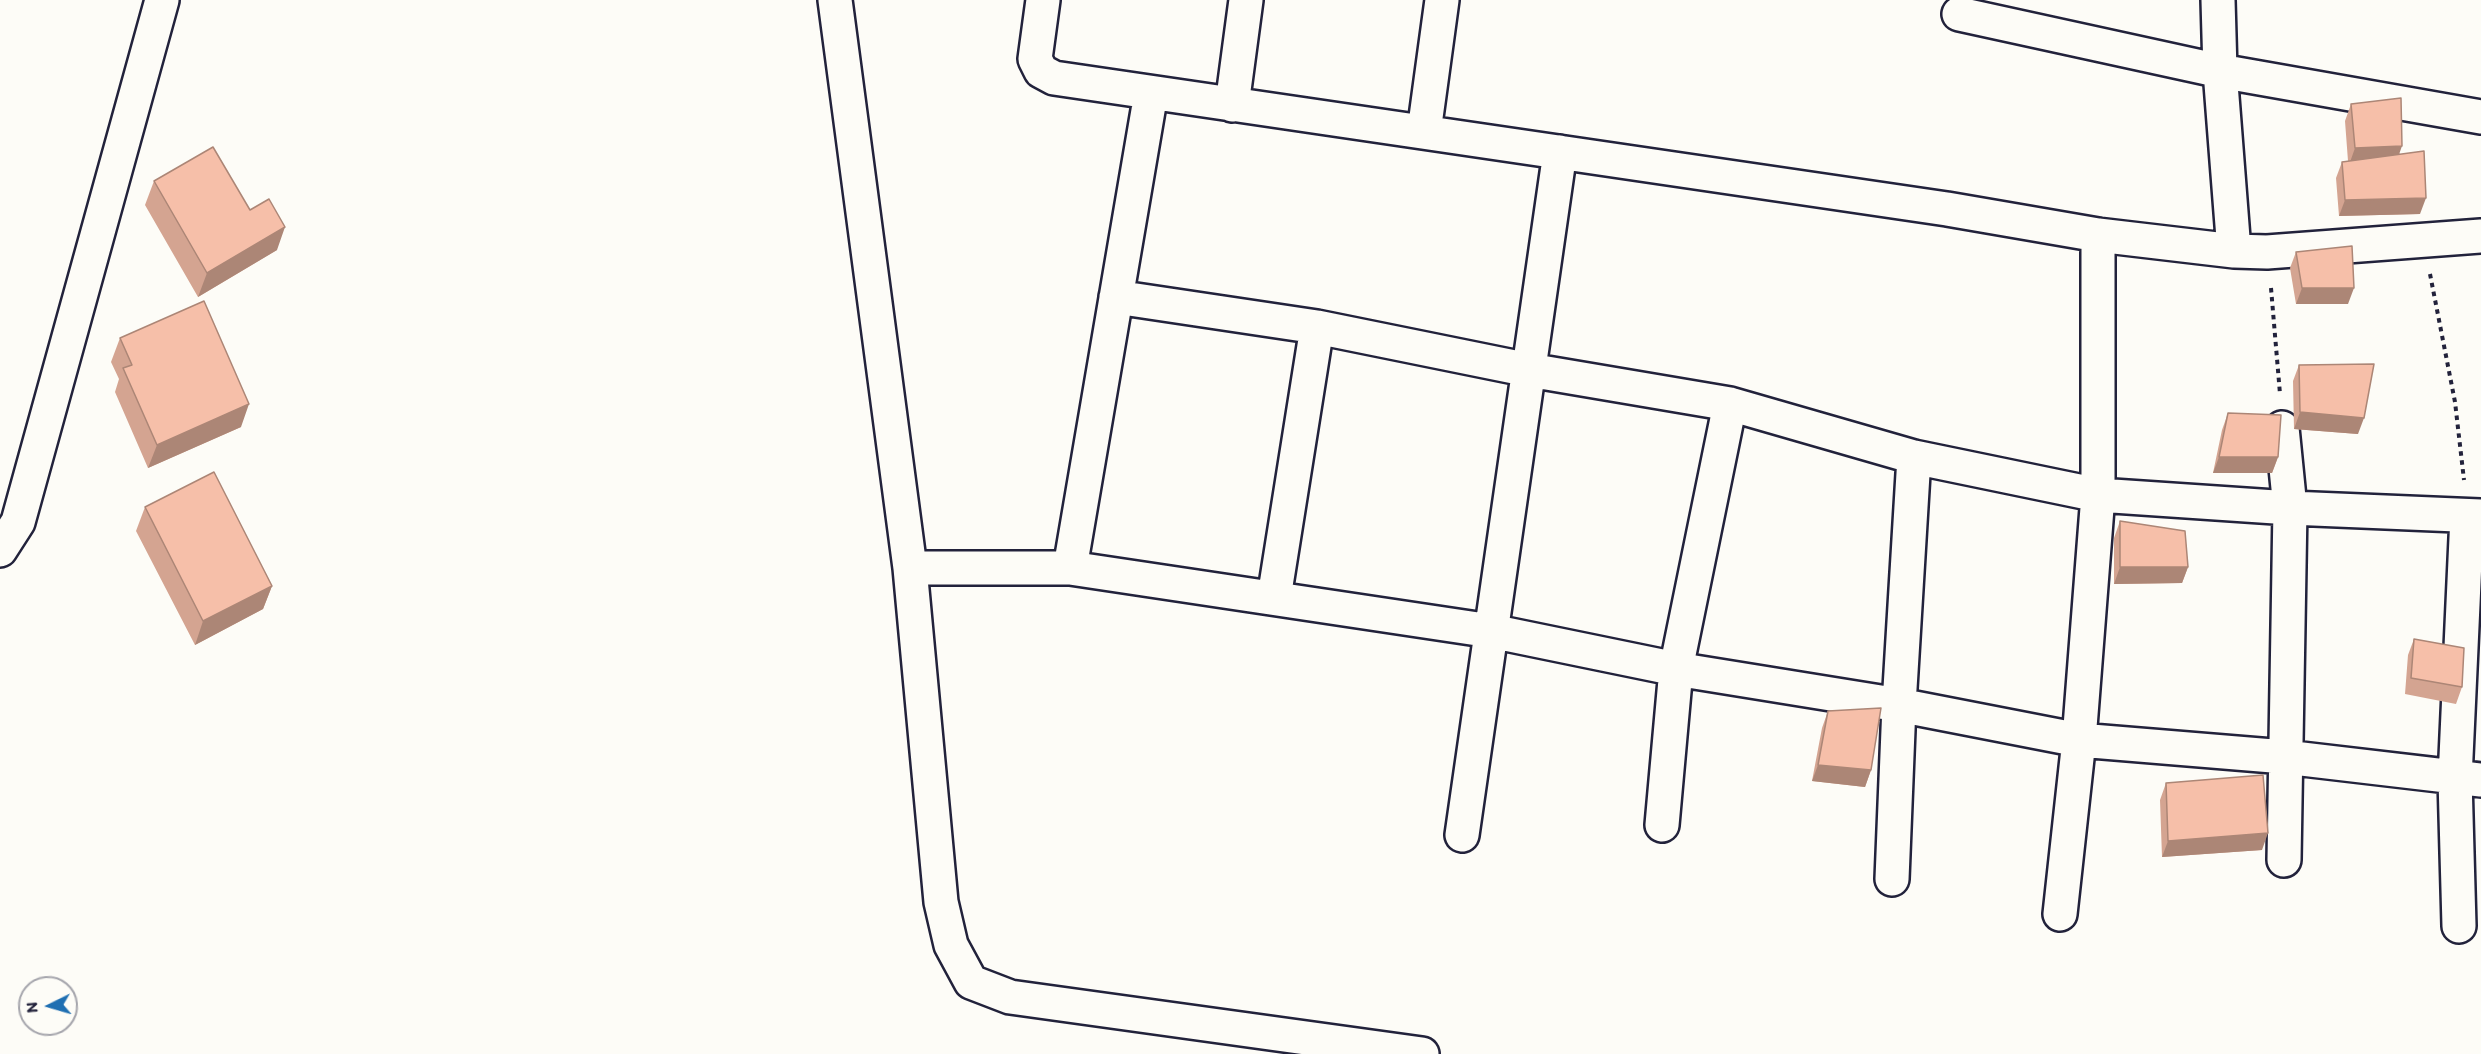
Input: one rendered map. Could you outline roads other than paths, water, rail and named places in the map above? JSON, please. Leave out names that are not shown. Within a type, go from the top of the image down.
[{"type":"street","points":[[0,550],[18,522],[162,0]]},
{"type":"street","points":[[835,0],[910,568],[941,902],[951,945],[971,982],[1010,997],[1422,1054]]},
{"type":"street","points":[[1043,0],[1035,59],[1041,71],[1054,78],[1947,209],[2098,235],[2234,251],[2267,252],[2481,236]]},
{"type":"street","points":[[1232,105],[1246,0]]},
{"type":"street","points":[[1425,132],[1442,0]]},
{"type":"street","points":[[2218,0],[2220,71],[2234,251]]},
{"type":"street","points":[[1959,14],[2220,71],[2481,117]]},
{"type":"street","points":[[1070,568],[1151,93]]},
{"type":"street","points":[[1462,834],[1560,152]]},
{"type":"street","points":[[2060,914],[2079,740],[2098,495],[2098,235]]},
{"type":"street","points":[[1116,297],[1317,327],[1529,370],[1730,404],[1914,457],[2098,495],[2290,508],[2474,516],[2468,780],[2459,926]]},
{"type":"street","points":[[1274,598],[1317,327]]},
{"type":"street","points":[[1662,825],[1676,669],[1730,404]]},
{"type":"street","points":[[2282,428],[2290,508],[2284,860]]},
{"type":"street","points":[[1892,879],[1899,705],[1914,457]]},
{"type":"street","points":[[910,568],[1070,568],[1491,632],[1676,669],[1899,705],[2079,740],[2285,758],[2468,780]]}]
